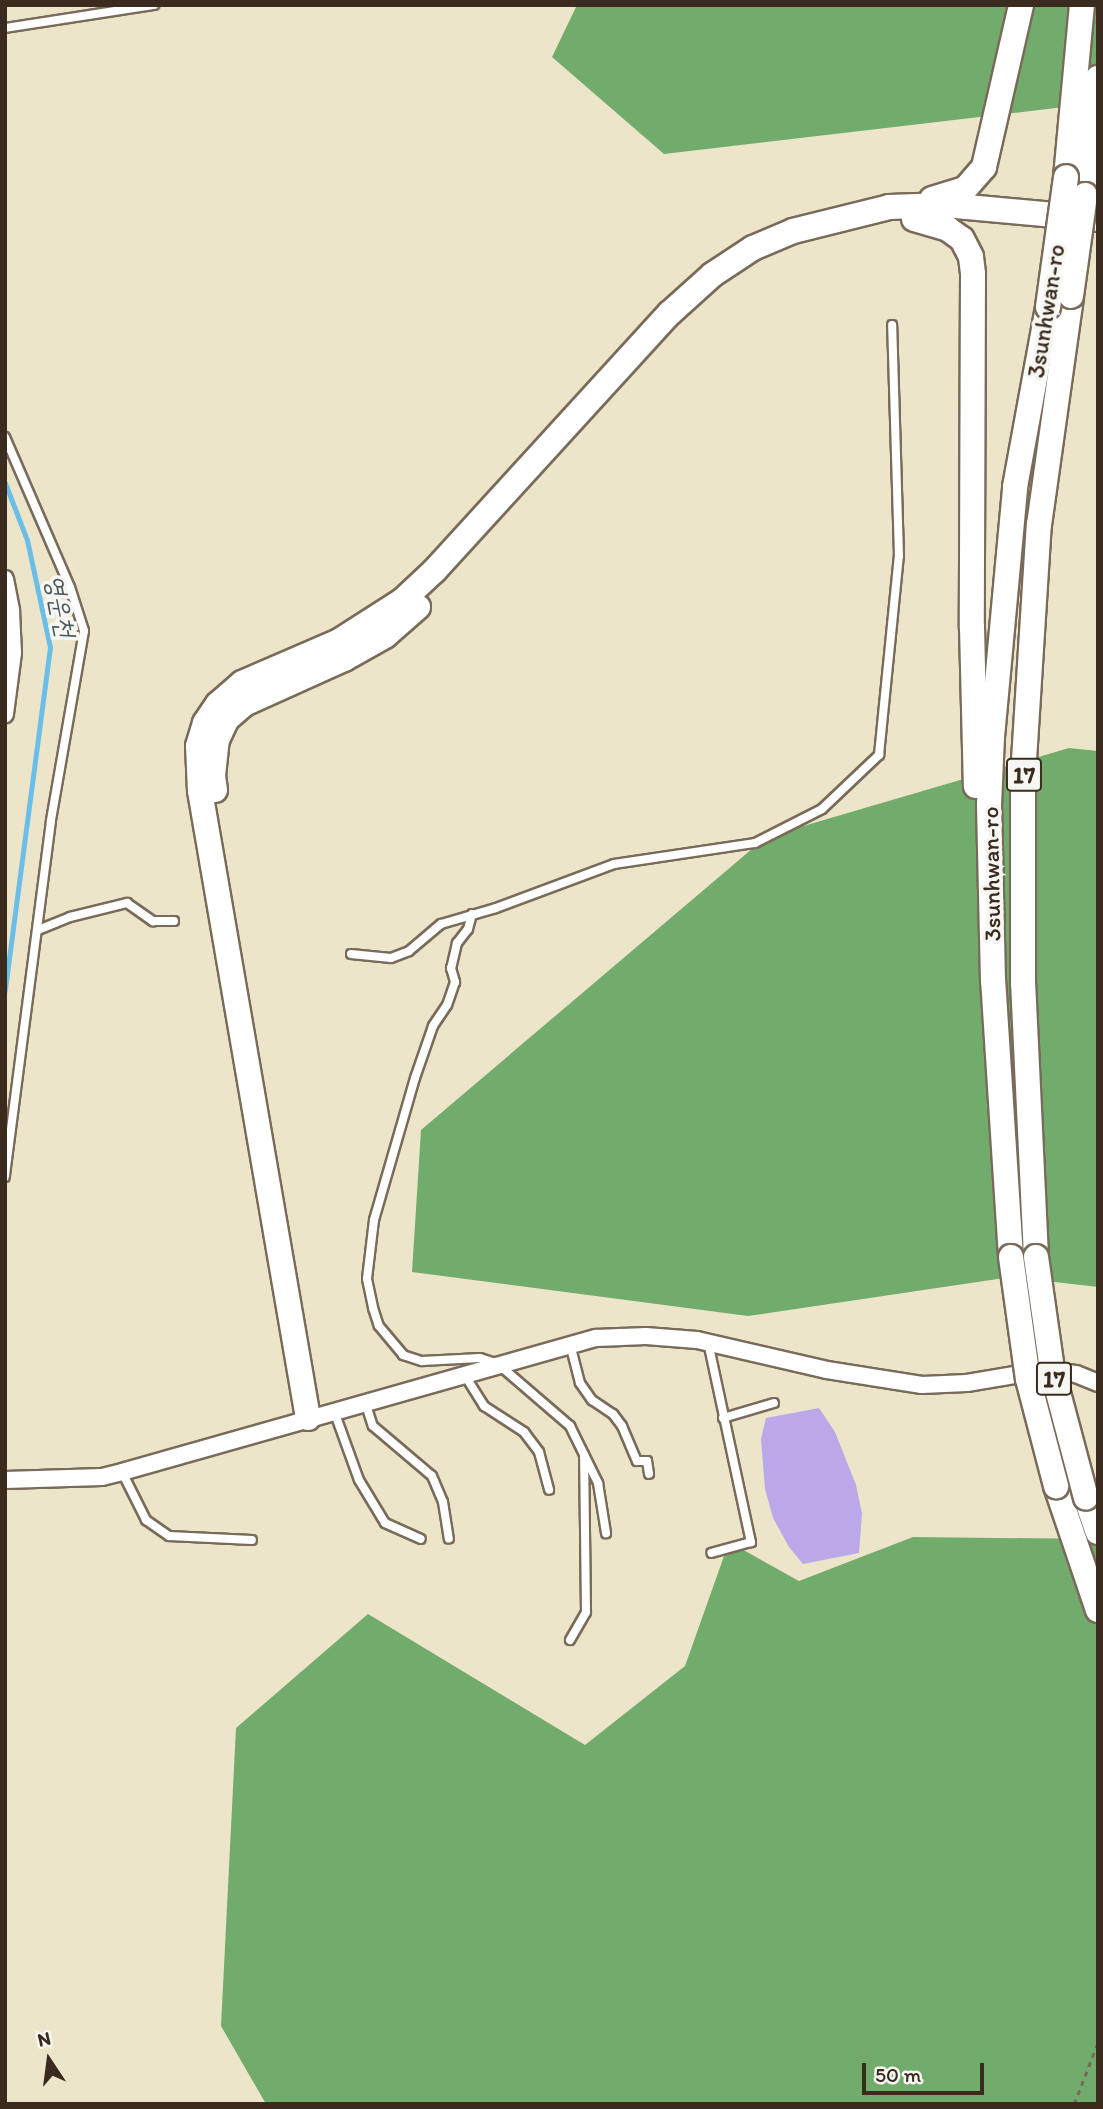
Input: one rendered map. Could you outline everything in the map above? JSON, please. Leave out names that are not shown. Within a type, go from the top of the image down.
[{"type":"highway","points":[[912,212],[965,189],[984,167],[1020,5]]},
{"type":"highway","name":"3sunhwan-ro","points":[[1083,5],[1066,177],[1048,307],[1015,486],[994,712],[989,805],[992,958],[1011,1257],[1028,1379],[1056,1486],[1098,1610]]},
{"type":"highway","name":"3sunhwan-ro","points":[[1098,78],[1085,195],[1040,525],[1023,776],[1023,983],[1036,1257],[1052,1370],[1086,1498],[1098,1532]]},
{"type":"highway","points":[[1085,195],[1098,160]]},
{"type":"highway","points":[[320,1415],[200,791],[198,746],[205,723],[218,704],[242,683],[339,641],[403,600],[435,570],[670,313],[712,275],[752,248],[793,231],[844,216],[912,212],[945,205],[1098,219]]},
{"type":"highway","points":[[912,212],[951,219],[1098,234]]},
{"type":"highway","points":[[912,212],[948,229],[962,240],[971,257],[973,274],[974,768],[992,958]]},
{"type":"street","points":[[5,579],[11,611],[13,653],[5,714]]},
{"type":"street","points":[[5,1480],[102,1477],[596,1338],[646,1336],[708,1342],[827,1370],[922,1385],[967,1383],[1044,1370],[1076,1374],[1098,1383]]},
{"type":"lane","points":[[5,28],[154,5]]},
{"type":"lane","points":[[351,954],[391,958],[409,951],[441,924],[614,864],[755,843],[822,809],[879,755],[899,556],[892,325]]},
{"type":"lane","points":[[5,436],[70,587],[84,631],[51,821],[5,1177]]},
{"type":"lane","points":[[38,930],[70,917],[127,902],[153,921],[174,921]]},
{"type":"lane","points":[[472,914],[468,929],[457,943],[451,968],[455,982],[447,1005],[433,1026],[415,1077],[374,1220],[367,1279],[379,1326],[403,1355],[422,1361],[480,1358],[498,1364],[569,1426],[583,1448],[598,1483],[606,1532]]},
{"type":"lane","points":[[708,1342],[751,1542],[711,1553]]},
{"type":"lane","points":[[570,1344],[580,1383],[592,1400],[613,1414],[622,1426],[637,1461],[647,1461],[649,1474]]},
{"type":"lane","points":[[464,1374],[484,1406],[524,1432],[539,1452],[550,1490]]},
{"type":"lane","points":[[365,1402],[373,1426],[432,1476],[443,1502],[449,1539]]},
{"type":"lane","points":[[723,1418],[774,1403]]},
{"type":"lane","points":[[320,1415],[385,1523],[421,1539]]},
{"type":"lane","points":[[570,1640],[586,1612],[583,1448]]},
{"type":"lane","points":[[122,1472],[146,1520],[169,1536],[252,1540]]},
{"type":"path","points":[[1074,2104],[1098,2042]]},
{"type":"green space","points":[[577,5],[1098,5],[1098,103],[664,154],[552,57]]},
{"type":"green space","points":[[1069,748],[1098,751],[1098,1287],[1011,1277],[748,1316],[412,1272],[421,1130],[766,837]]},
{"type":"green space","points":[[913,1537],[1098,1539],[1098,2104],[266,2104],[221,2026],[236,1728],[368,1614],[585,1745],[685,1666],[729,1542],[799,1581]]},
{"type":"building","points":[[819,1408],[835,1432],[856,1485],[862,1514],[859,1553],[803,1564],[789,1547],[773,1518],[765,1489],[761,1439],[766,1418]]},
{"type":"waterway","name":"영운천","points":[[5,483],[27,540],[50,647],[5,991]]}]
